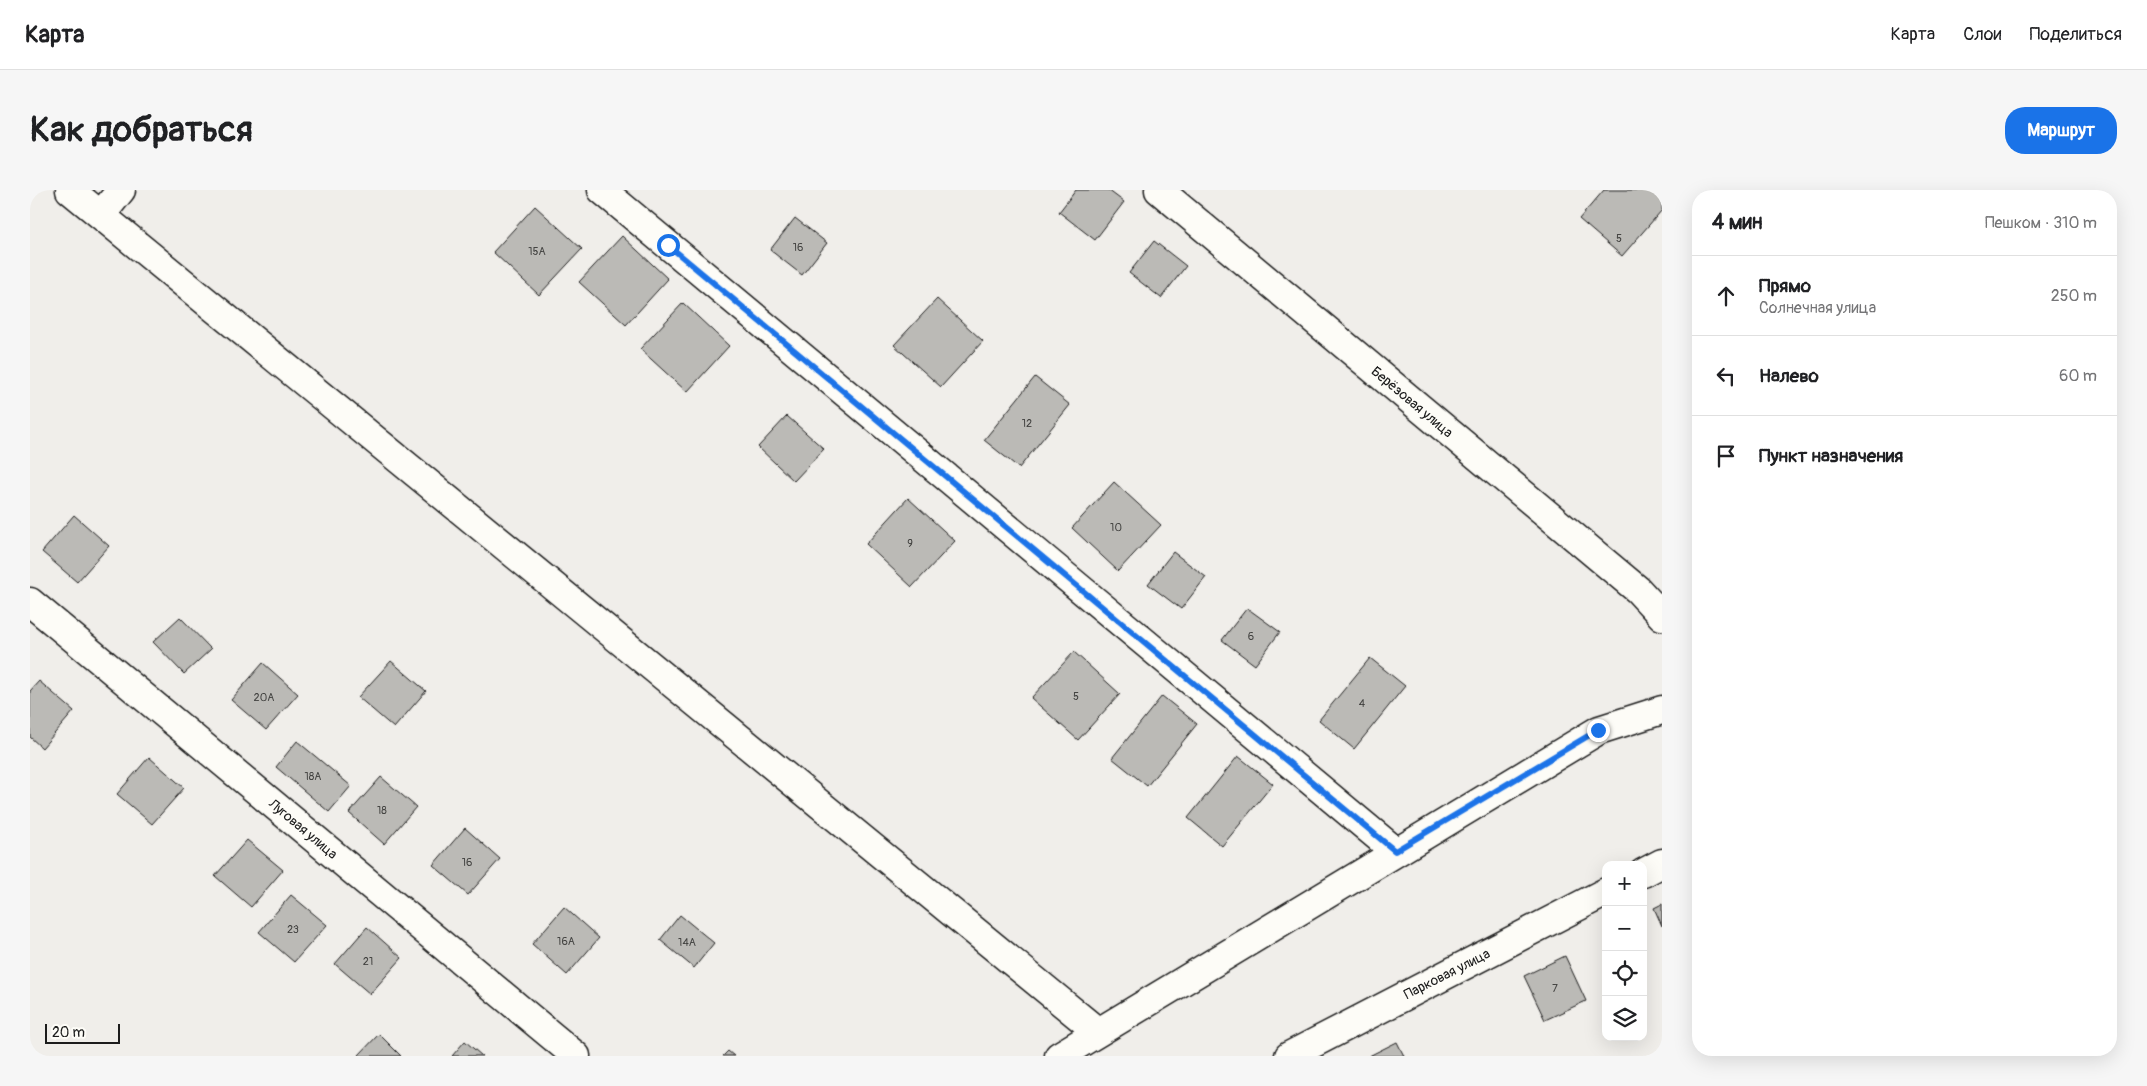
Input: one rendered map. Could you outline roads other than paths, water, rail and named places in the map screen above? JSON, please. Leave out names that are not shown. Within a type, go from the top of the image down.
[{"type":"street","points":[[70,190],[1098,1032]]},
{"type":"street","points":[[101,215],[121,190]]},
{"type":"street","points":[[602,190],[1395,851]]},
{"type":"street","name":"Берёзовая улица","points":[[1159,190],[1638,590],[1662,616]]},
{"type":"street","name":"Луговая улица","points":[[30,602],[576,1056]]},
{"type":"street","points":[[1059,1056],[1395,851],[1598,730],[1662,710]]},
{"type":"street","points":[[1647,871],[1662,863]]},
{"type":"street","name":"Парковая улица","points":[[1289,1056],[1602,894]]}]
